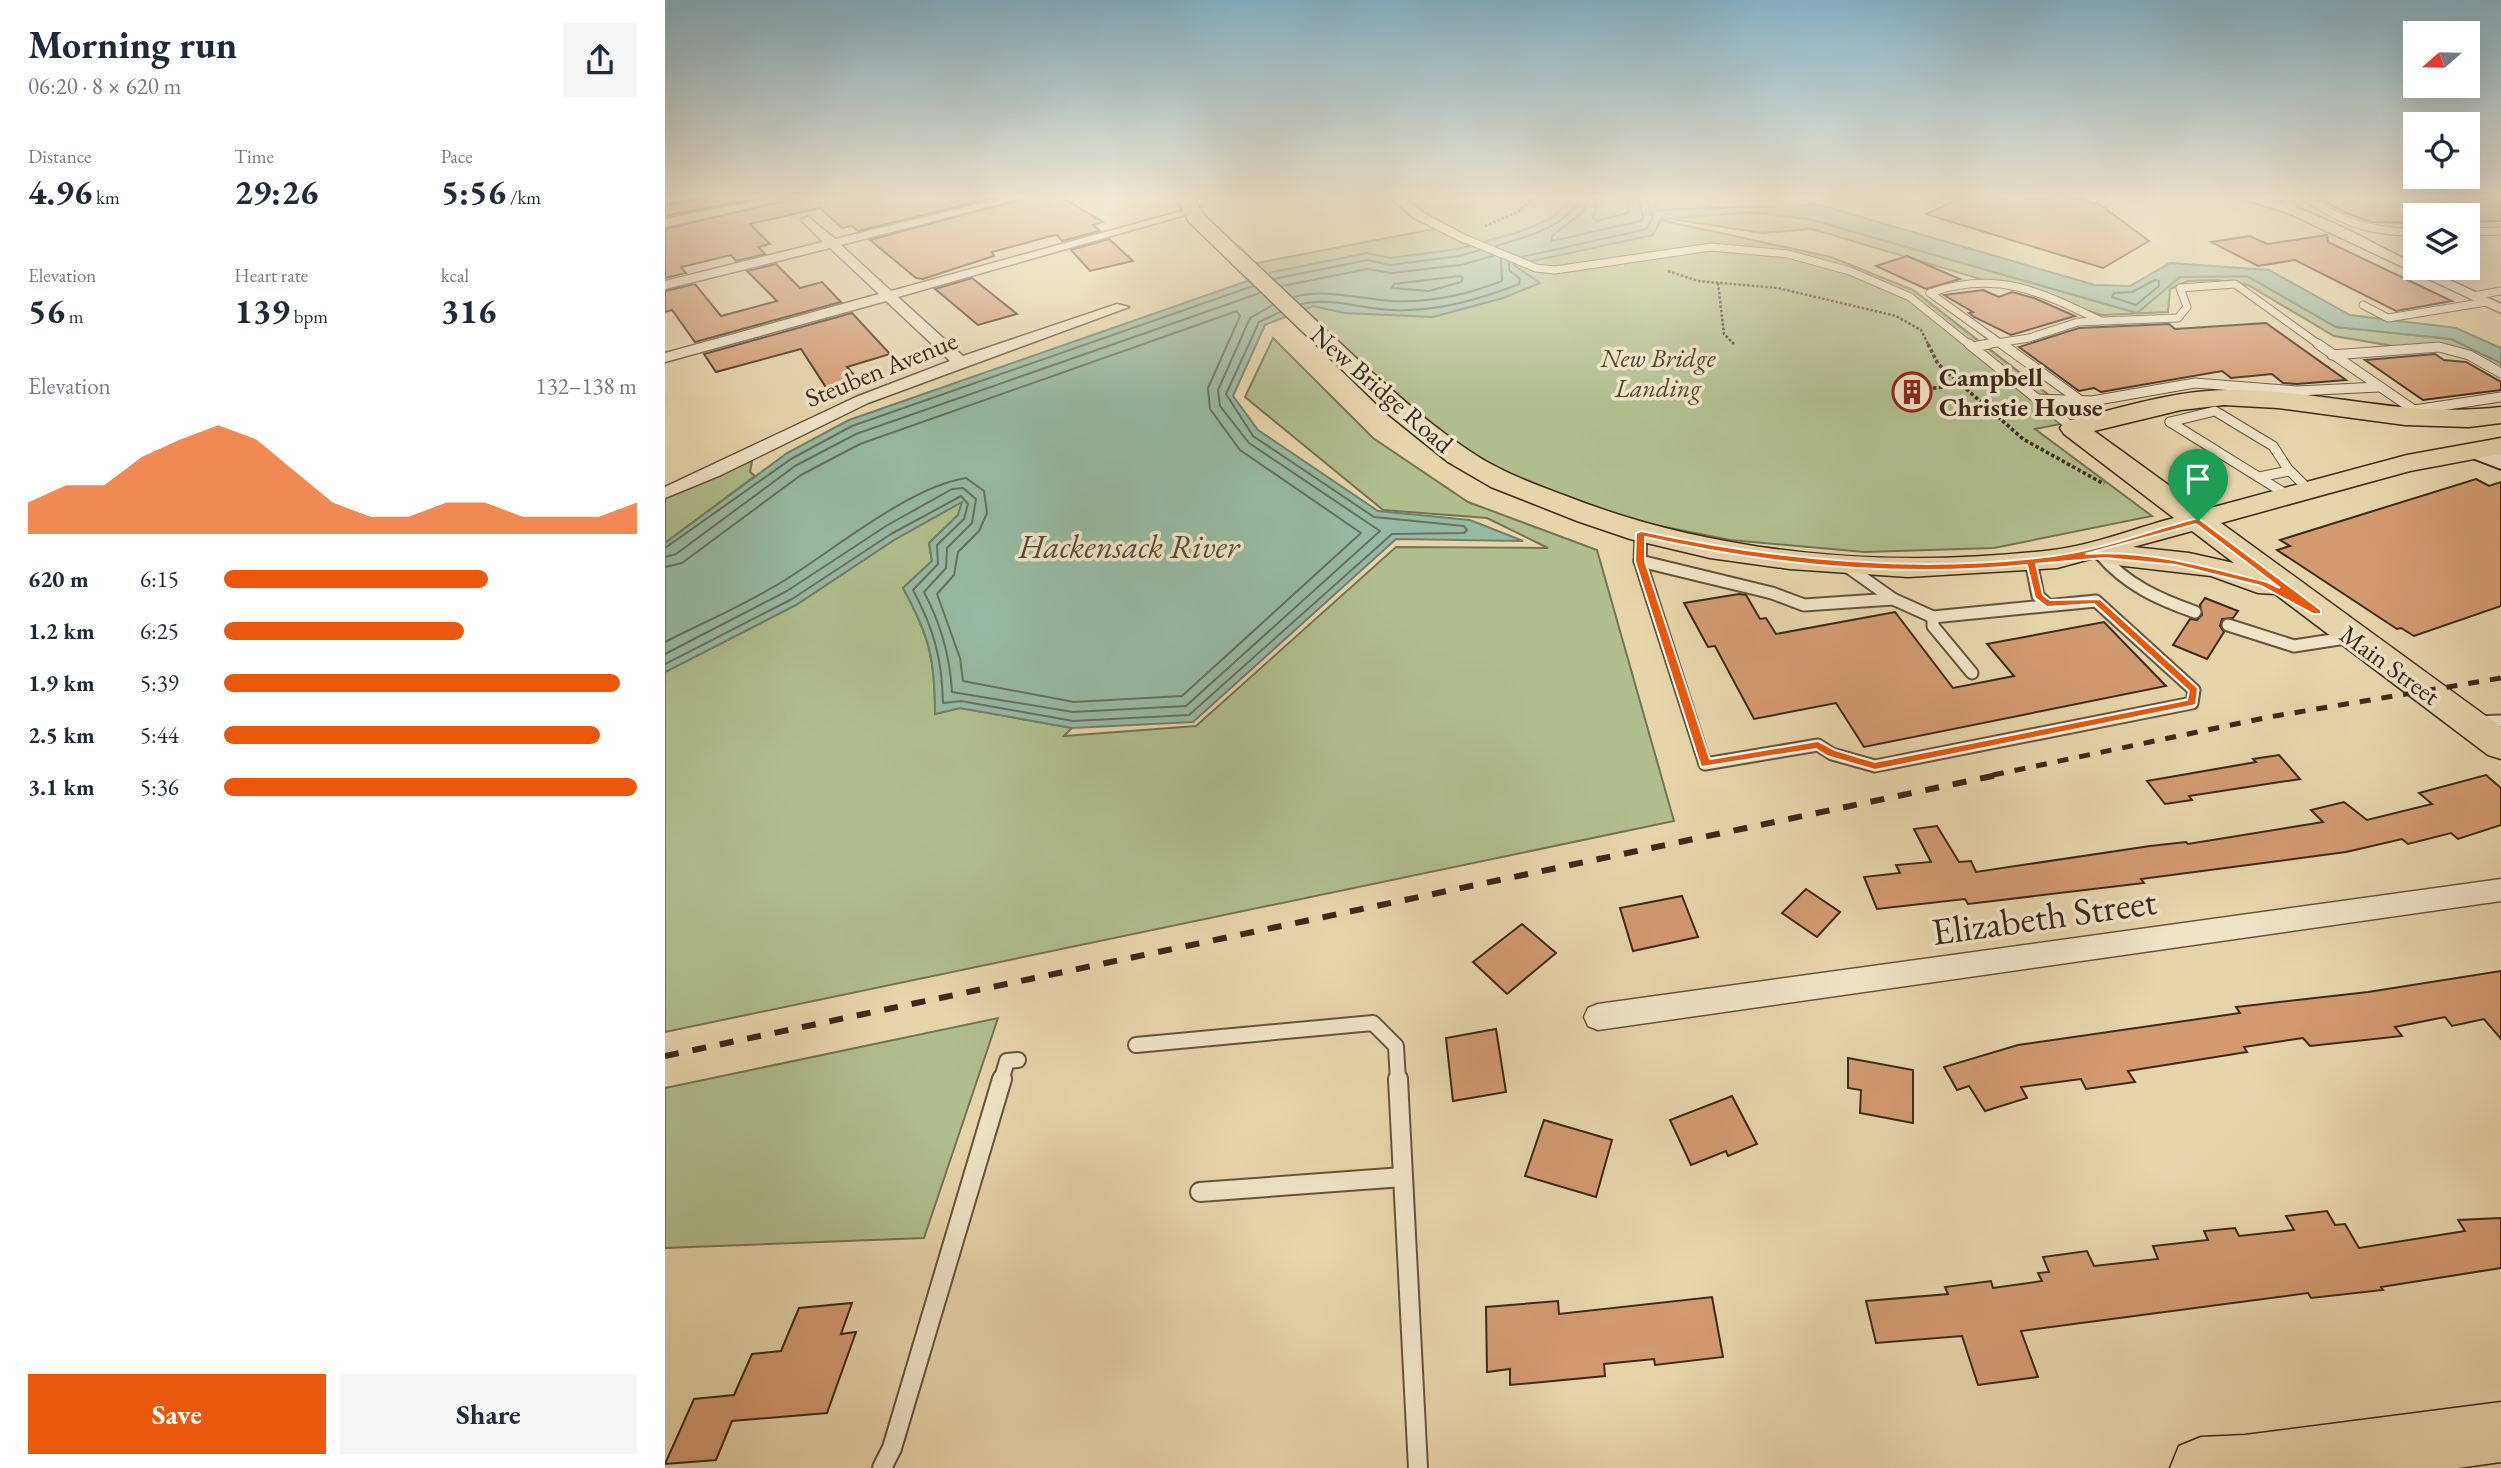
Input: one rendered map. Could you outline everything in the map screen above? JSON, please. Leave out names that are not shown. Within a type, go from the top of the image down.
[{"type":"main road","name":"New Bridge Road","points":[[1246,266],[1396,408],[1458,456],[1501,481],[1640,547],[1710,549],[1845,565],[1908,568],[2044,560],[2198,521],[2296,486],[2407,464]]},
{"type":"main road","points":[[2073,428],[2201,398],[2245,398],[2421,415],[2501,415]]},
{"type":"main road","points":[[2407,464],[2454,441],[2501,425]]},
{"type":"main road","name":"Main Street","points":[[2073,428],[2352,637],[2485,722],[2501,747]]},
{"type":"main road","points":[[2407,464],[2488,448]]},
{"type":"main road","points":[[2044,560],[2101,555],[2142,557],[2224,572],[2264,584],[2317,612]]},
{"type":"main road","points":[[2201,1468],[2245,1466],[2501,1432]]},
{"type":"street","points":[[665,285],[743,266]]},
{"type":"street","points":[[858,266],[960,362]]},
{"type":"street","points":[[665,358],[988,266]]},
{"type":"street","points":[[2407,266],[2501,309]]},
{"type":"street","name":"Steuben Avenue","points":[[665,493],[743,460],[820,419],[960,362],[1122,307]]},
{"type":"street","points":[[2488,448],[2501,462]]},
{"type":"street","name":"Elizabeth Street","points":[[1598,1017],[2501,890]]},
{"type":"lane","name":"Main Street","points":[[1533,266],[1555,270],[1594,266]]},
{"type":"lane","name":"Main Street","points":[[1830,266],[1887,285],[1910,297],[2073,428]]},
{"type":"lane","points":[[2081,401],[1930,293],[1964,282],[1989,281],[2037,293],[2103,321]]},
{"type":"lane","points":[[1973,347],[2029,338],[2078,322],[2178,318],[2187,307],[2180,288],[2235,284],[2332,355],[2421,415],[2501,397]]},
{"type":"lane","points":[[2473,296],[2501,291]]},
{"type":"lane","points":[[2363,305],[2388,318],[2486,302]]},
{"type":"lane","points":[[2332,355],[2439,347],[2469,355],[2501,373]]},
{"type":"lane","points":[[2039,400],[2081,401],[2195,383],[2297,391],[2380,387]]},
{"type":"lane","points":[[2215,411],[2273,446],[2296,486],[2259,477],[2170,422],[2215,411]]},
{"type":"lane","points":[[2259,477],[2296,486]]},
{"type":"lane","points":[[1640,547],[1804,605],[1892,599]]},
{"type":"lane","points":[[1640,547],[1705,764],[1818,745],[1832,754],[1875,766],[2192,703],[2194,690],[2096,601],[1933,617],[1892,599],[1845,565]]},
{"type":"lane","points":[[2101,555],[2119,577],[2145,595],[2195,612]]},
{"type":"lane","points":[[2044,560],[2038,596],[2047,604]]},
{"type":"lane","points":[[1933,617],[1933,626],[1972,673]]},
{"type":"lane","points":[[2228,625],[2294,646],[2352,637]]},
{"type":"lane","points":[[1136,1045],[1373,1023],[1396,1045],[1418,1468]]},
{"type":"lane","points":[[882,1468],[892,1448],[1007,1062],[1018,1060]]},
{"type":"lane","points":[[1200,1192],[1403,1177]]},
{"type":"path","points":[[1664,270],[1698,281],[1778,288],[1823,301],[1896,316],[1921,330],[1938,364],[2023,439],[2108,487]]},
{"type":"path","points":[[1718,283],[1725,323],[1724,334],[1734,344]]},
{"type":"path","points":[[1927,389],[1961,384]]},
{"type":"green space","name":"New Bridge Landing","points":[[1254,266],[1852,266],[1913,290],[2081,420],[2035,429],[2152,516],[1994,548],[1865,552],[1730,540],[1615,517],[1508,475],[1428,428]]},
{"type":"green space","points":[[1935,266],[1971,266],[2137,313],[2180,277],[2247,276],[2336,327],[2451,339],[2501,363],[2501,374],[2436,343],[2410,349],[2334,336],[2248,285],[2218,280],[2188,281],[2170,289],[2168,312],[2102,315]]},
{"type":"green space","points":[[1273,338],[1373,438],[1468,502],[1597,550],[1674,821],[665,1032],[665,672],[796,605],[894,540],[963,501],[958,515],[929,543],[932,561],[903,588],[929,648],[934,678],[935,714],[960,708],[1072,728],[1064,736],[1196,726],[1396,547],[1548,548],[1487,518],[1383,510],[1245,397]]},
{"type":"green space","points":[[752,461],[750,472],[755,476],[665,543],[665,495]]},
{"type":"green space","points":[[998,1018],[924,1238],[665,1248],[665,1088]]},
{"type":"water","name":"Hackensack River","points":[[1305,266],[1515,266],[1540,283],[1503,298],[1433,317],[1345,313],[1313,306],[1265,325],[1233,396],[1258,430],[1378,511],[1470,520],[1523,541],[1396,539],[1193,722],[1072,728],[960,708],[935,714],[934,678],[929,649],[903,588],[932,561],[929,543],[958,515],[962,502],[894,540],[796,605],[665,672],[665,543],[787,453],[849,420],[1273,272]]},
{"type":"water","name":"Hackensack River","points":[[1971,266],[2028,266],[2095,285],[2130,286],[2166,266],[2269,270],[2350,315],[2456,328],[2501,348],[2501,363],[2451,339],[2336,327],[2247,276],[2180,277],[2137,313]]},
{"type":"building","points":[[665,266],[687,266],[681,267],[686,273],[665,278]]},
{"type":"building","points":[[778,266],[800,288],[822,282],[841,302],[695,342],[672,310],[665,312],[665,291],[695,284],[721,316],[777,301],[747,271]]},
{"type":"building","points":[[901,266],[965,266],[923,279],[916,278]]},
{"type":"building","points":[[1085,266],[1114,266],[1090,271]]},
{"type":"building","points":[[1876,266],[1929,266],[1960,279],[1926,289]]},
{"type":"building","points":[[2306,266],[2377,266],[2452,301],[2396,311]]},
{"type":"building","points":[[972,278],[1017,314],[978,325],[935,289]]},
{"type":"building","points":[[1983,290],[1999,297],[2012,292],[2034,298],[2075,316],[2011,335],[1974,317],[1969,313],[1973,312],[1944,295]]},
{"type":"building","points":[[852,313],[890,354],[847,367],[861,383],[829,392],[801,349],[716,372],[704,354]]},
{"type":"building","points":[[2266,323],[2346,380],[2283,383],[2272,374],[2231,378],[2222,371],[2101,392],[2094,388],[2079,391],[2019,347],[2079,328],[2169,324],[2175,329]]},
{"type":"building","points":[[2435,354],[2444,360],[2466,362],[2501,382],[2501,390],[2423,400],[2365,360]]},
{"type":"building","points":[[2476,479],[2489,486],[2501,482],[2501,606],[2414,636],[2401,628],[2397,629],[2277,550],[2290,546],[2280,540]]},
{"type":"building","points":[[1746,595],[1760,619],[1766,618],[1776,634],[1895,612],[1953,688],[2014,676],[1987,644],[2104,622],[2166,686],[1864,747],[1836,703],[1754,719],[1715,646],[1708,647],[1684,603]]},
{"type":"building","points":[[2205,598],[2238,611],[2233,618],[2222,619],[2220,626],[2224,632],[2207,659],[2173,645],[2190,619],[2197,620],[2202,615],[2200,605]]},
{"type":"building","points":[[2279,755],[2300,779],[2189,796],[2192,800],[2165,804],[2147,781],[2256,762],[2253,759]]},
{"type":"building","points":[[2486,775],[2501,788],[2501,825],[2458,839],[2451,833],[2408,844],[2402,839],[2346,852],[2141,879],[2144,883],[1968,904],[1965,899],[1877,909],[1864,877],[1900,873],[1896,865],[1931,862],[1914,829],[1937,826],[1959,862],[1971,861],[1976,872],[2150,846],[2186,842],[2188,844],[2323,822],[2311,810],[2344,802],[2367,820],[2432,804],[2419,793]]},
{"type":"building","points":[[1806,889],[1840,912],[1817,937],[1782,913]]},
{"type":"building","points":[[1682,896],[1698,937],[1633,951],[1620,908]]},
{"type":"building","points":[[1522,924],[1556,953],[1507,994],[1473,962]]},
{"type":"building","points":[[2501,971],[2501,1039],[2484,1019],[2452,1026],[2445,1017],[2395,1027],[2402,1036],[2310,1046],[2303,1038],[2244,1047],[2247,1052],[2128,1071],[2135,1082],[2086,1089],[2081,1079],[2021,1087],[2027,1098],[1985,1111],[1969,1086],[1957,1090],[1944,1067],[2018,1045],[2240,1013],[2236,1007],[2368,992]]},
{"type":"building","points":[[1496,1029],[1506,1092],[1453,1101],[1446,1038]]},
{"type":"building","points":[[1848,1058],[1913,1070],[1913,1123],[1860,1113],[1861,1090],[1848,1088]]},
{"type":"building","points":[[1732,1096],[1757,1144],[1728,1156],[1726,1151],[1691,1165],[1670,1120]]},
{"type":"building","points":[[1544,1120],[1612,1140],[1596,1197],[1525,1176]]},
{"type":"building","points":[[2327,1211],[2335,1225],[2345,1224],[2359,1248],[2465,1231],[2458,1220],[2501,1218],[2501,1268],[2381,1287],[2383,1290],[2311,1298],[2308,1293],[2021,1331],[2038,1377],[1978,1385],[1962,1336],[1876,1343],[1866,1301],[1948,1294],[1945,1287],[1991,1281],[1993,1288],[2042,1281],[2038,1273],[2049,1272],[2043,1257],[2087,1251],[2094,1266],[2158,1259],[2153,1246],[2208,1240],[2204,1231],[2235,1228],[2239,1236],[2294,1230],[2286,1216]]},
{"type":"building","points":[[1712,1297],[1723,1357],[1655,1365],[1654,1359],[1604,1364],[1605,1376],[1510,1385],[1510,1369],[1487,1372],[1486,1307],[1558,1301],[1559,1314]]},
{"type":"building","points":[[852,1303],[841,1334],[856,1332],[827,1413],[732,1421],[716,1460],[665,1464],[694,1399],[734,1395],[752,1354],[781,1351],[799,1308]]},
{"type":"railway","points":[[1993,775],[2269,717],[2501,678]]},
{"type":"railway","points":[[665,1056],[2002,774]]},
{"type":"place","name":"Campbell Christie House","points":[[1912,392]]},
{"type":"route","points":[[2198,521],[2057,559],[2044,560],[2031,561],[2016,563],[1908,568],[1845,565],[1710,549],[1641,533],[1640,561],[1705,764],[1818,745],[1832,754],[1875,766],[2192,703],[2194,690],[2096,601],[2047,604],[2038,596],[2031,561],[2057,559],[2105,555],[2176,562],[2264,584],[2317,612],[2198,521]]}]
